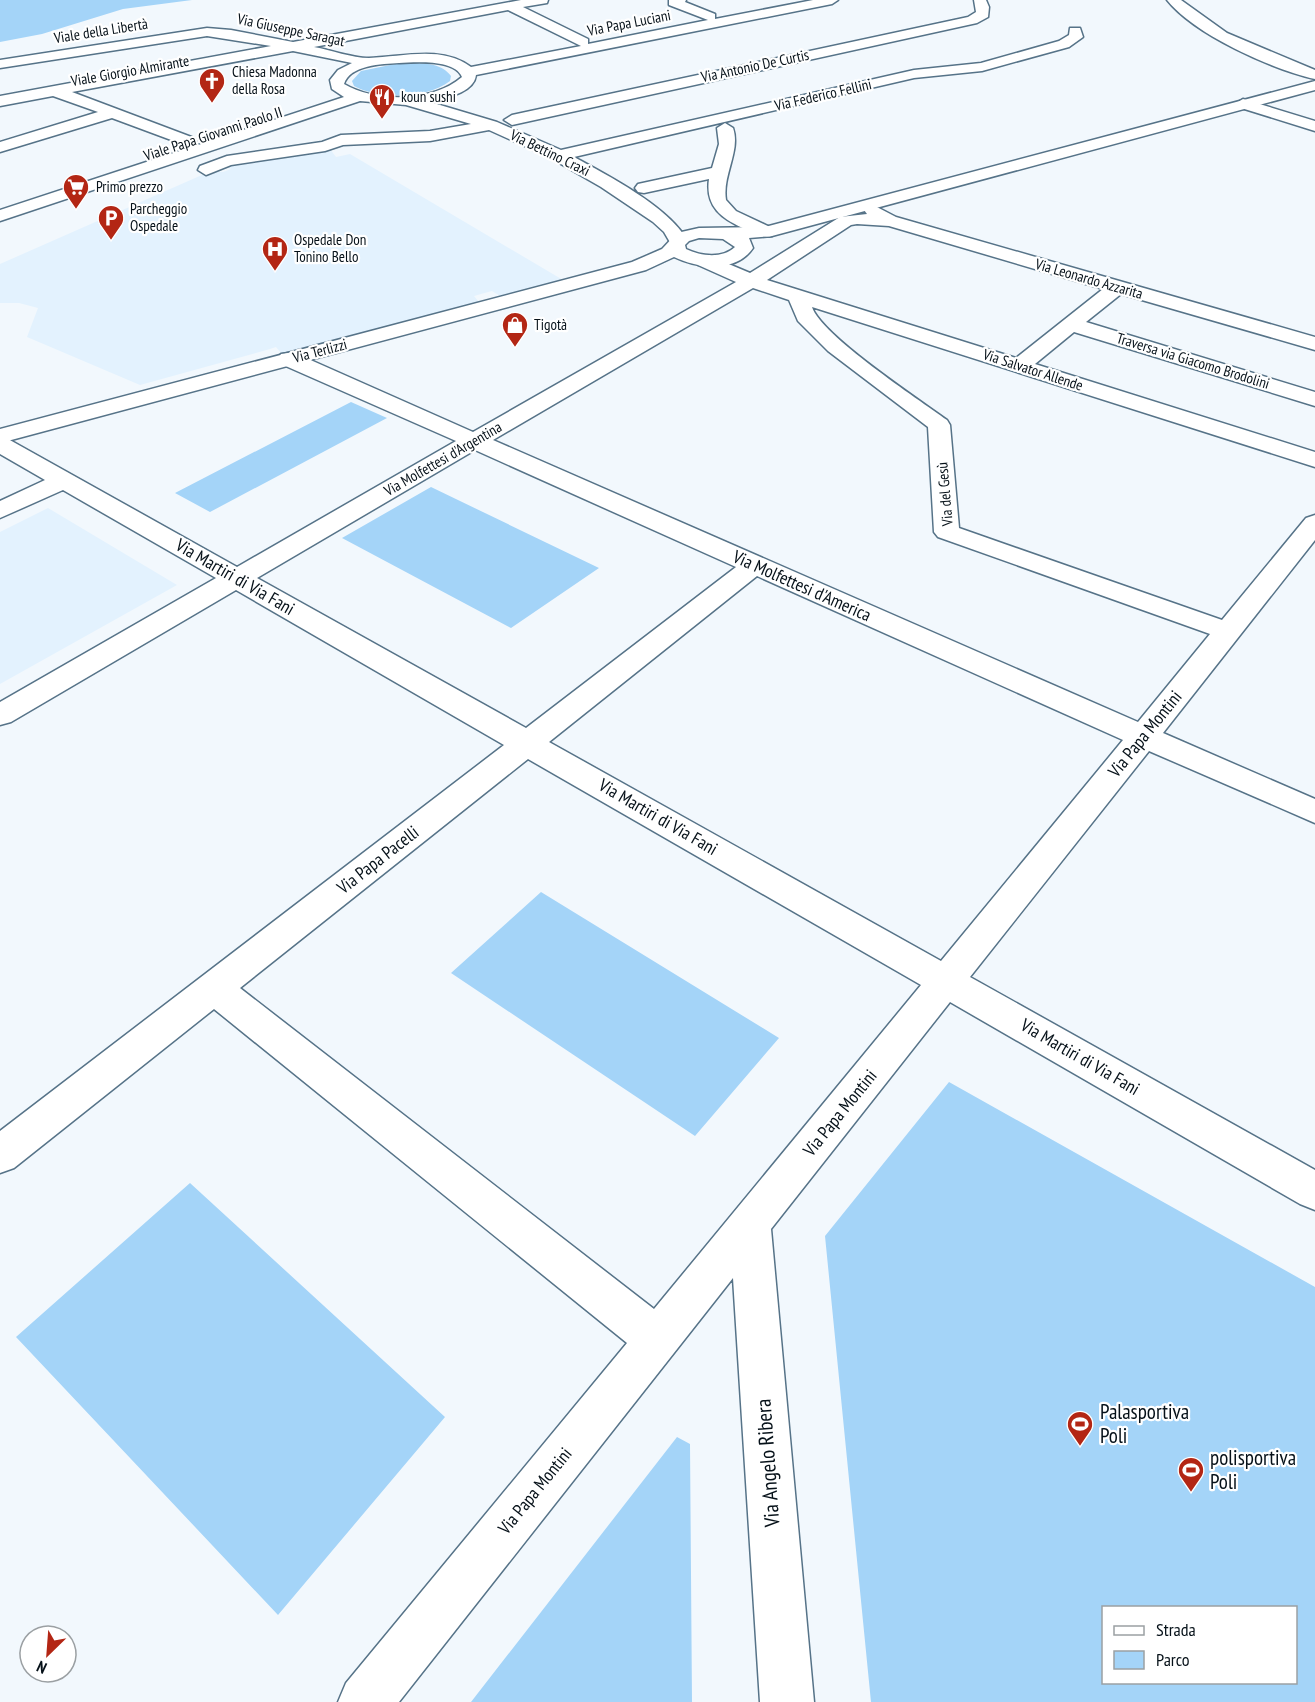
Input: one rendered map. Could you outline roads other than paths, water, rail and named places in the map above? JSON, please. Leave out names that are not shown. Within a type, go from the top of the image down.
[{"type":"street","name":"Viale Giorgio Almirante","points":[[0,94],[35,76],[263,50],[542,0]]},
{"type":"street","points":[[680,0],[674,2],[710,17]]},
{"type":"street","name":"Via Papa Luciani","points":[[464,69],[583,42],[614,40],[710,17],[798,0]]},
{"type":"street","name":"Via Papa Luciani","points":[[464,69],[614,40],[762,6],[832,0]]},
{"type":"street","name":"Via Antonio De Curtis","points":[[512,120],[972,20],[982,15],[983,7],[980,0]]},
{"type":"street","points":[[1173,0],[1192,19],[1237,45],[1315,77]]},
{"type":"street","points":[[510,6],[583,42]]},
{"type":"street","points":[[762,6],[788,21]]},
{"type":"street","points":[[418,10],[436,19]]},
{"type":"street","points":[[346,22],[364,33]]},
{"type":"street","name":"Via Federico Fellini","points":[[562,155],[914,74],[982,66],[1003,61],[1064,44],[1076,37],[1075,31]]},
{"type":"street","name":"Via Giuseppe Saragat","points":[[205,35],[231,34],[369,62]]},
{"type":"street","name":"Via Giuseppe Saragat","points":[[205,35],[263,50],[351,68]]},
{"type":"street","name":"Viale della Libertà","points":[[0,70],[35,76],[205,35]]},
{"type":"street","points":[[828,38],[876,58]]},
{"type":"street","points":[[428,58],[464,69],[469,78],[465,85],[440,95],[403,100],[350,94],[337,86],[337,80],[351,68],[388,59],[428,58]]},
{"type":"street","name":"Viale della Libertà","points":[[0,64],[35,76]]},
{"type":"street","points":[[895,66],[914,74]]},
{"type":"street","points":[[1286,67],[1315,69]]},
{"type":"street","points":[[1285,93],[1292,86],[1292,80],[1286,67]]},
{"type":"street","name":"Viale Giorgio Almirante","points":[[0,101],[35,76]]},
{"type":"street","points":[[35,76],[112,113],[188,141]]},
{"type":"street","points":[[751,281],[737,264],[743,247],[766,232],[1315,85]]},
{"type":"street","name":"Viale Papa Giovanni Paolo II","points":[[133,168],[188,141],[350,94]]},
{"type":"street","name":"Viale Papa Giovanni Paolo II","points":[[6,208],[133,168],[350,94]]},
{"type":"street","name":"Via Bettino Craxi","points":[[440,95],[512,120],[584,150],[602,160]]},
{"type":"street","name":"Via Bettino Craxi","points":[[403,100],[432,106],[491,125],[562,155],[597,175],[655,215],[675,234],[677,244],[684,256],[701,260]]},
{"type":"street","points":[[1243,104],[1315,126]]},
{"type":"street","points":[[0,147],[112,113]]},
{"type":"street","points":[[193,175],[227,161],[325,146],[341,140],[430,136],[491,125]]},
{"type":"street","points":[[725,128],[728,146],[718,172],[717,203],[723,211],[766,232]]},
{"type":"street","points":[[133,168],[174,176]]},
{"type":"street","points":[[644,188],[718,172]]},
{"type":"street","points":[[627,176],[672,212],[698,228],[718,233],[743,247],[814,226],[837,227]]},
{"type":"street","points":[[874,204],[876,214],[890,221]]},
{"type":"street","name":"Via Molfettesi d'Argentina","points":[[0,715],[751,281],[837,227],[857,219],[890,221]]},
{"type":"street","name":"Via Leonardo Azzarita","points":[[890,221],[1315,344]]},
{"type":"street","name":"Via Terlizzi","points":[[0,436],[639,266],[669,253],[690,234],[766,232]]},
{"type":"street","name":"Via Terlizzi","points":[[639,266],[721,260],[743,247]]},
{"type":"street","name":"Via Salvator Allende","points":[[701,260],[751,281],[1315,459]]},
{"type":"street","points":[[1019,366],[1117,287]]},
{"type":"street","name":"Via del Gesù","points":[[798,296],[805,316],[835,347],[939,425],[947,532],[1228,631]]},
{"type":"street","name":"Traversa via Giacomo Brodolini","points":[[1071,324],[1315,399]]},
{"type":"street","name":"Via Molfettesi d'America","points":[[289,359],[1315,812]]},
{"type":"street","name":"Via Martiri di Via Fani","points":[[0,444],[1315,1191]]},
{"type":"street","points":[[0,511],[64,480]]},
{"type":"street","name":"Via Papa Montini","points":[[365,1702],[1315,523]]},
{"type":"street","name":"Via Papa Pacelli","points":[[0,1155],[755,565]]},
{"type":"street","points":[[214,988],[657,1339]]},
{"type":"street","name":"Via Angelo Ribera","points":[[750,1225],[787,1702]]},
{"type":"place","name":"Chiesa Madonna della Rosa","points":[[212,104]]},
{"type":"place","name":"koun sushi","points":[[382,120]]},
{"type":"place","name":"Primo prezzo","points":[[76,210]]},
{"type":"place","name":"Parcheggio Ospedale","points":[[111,241]]},
{"type":"place","name":"Ospedale Don Tonino Bello","points":[[275,272]]},
{"type":"place","name":"Tigotà","points":[[515,348]]},
{"type":"place","name":"Palasportiva Poli","points":[[1080,1447]]},
{"type":"place","name":"polisportiva Poli","points":[[1191,1493]]}]
